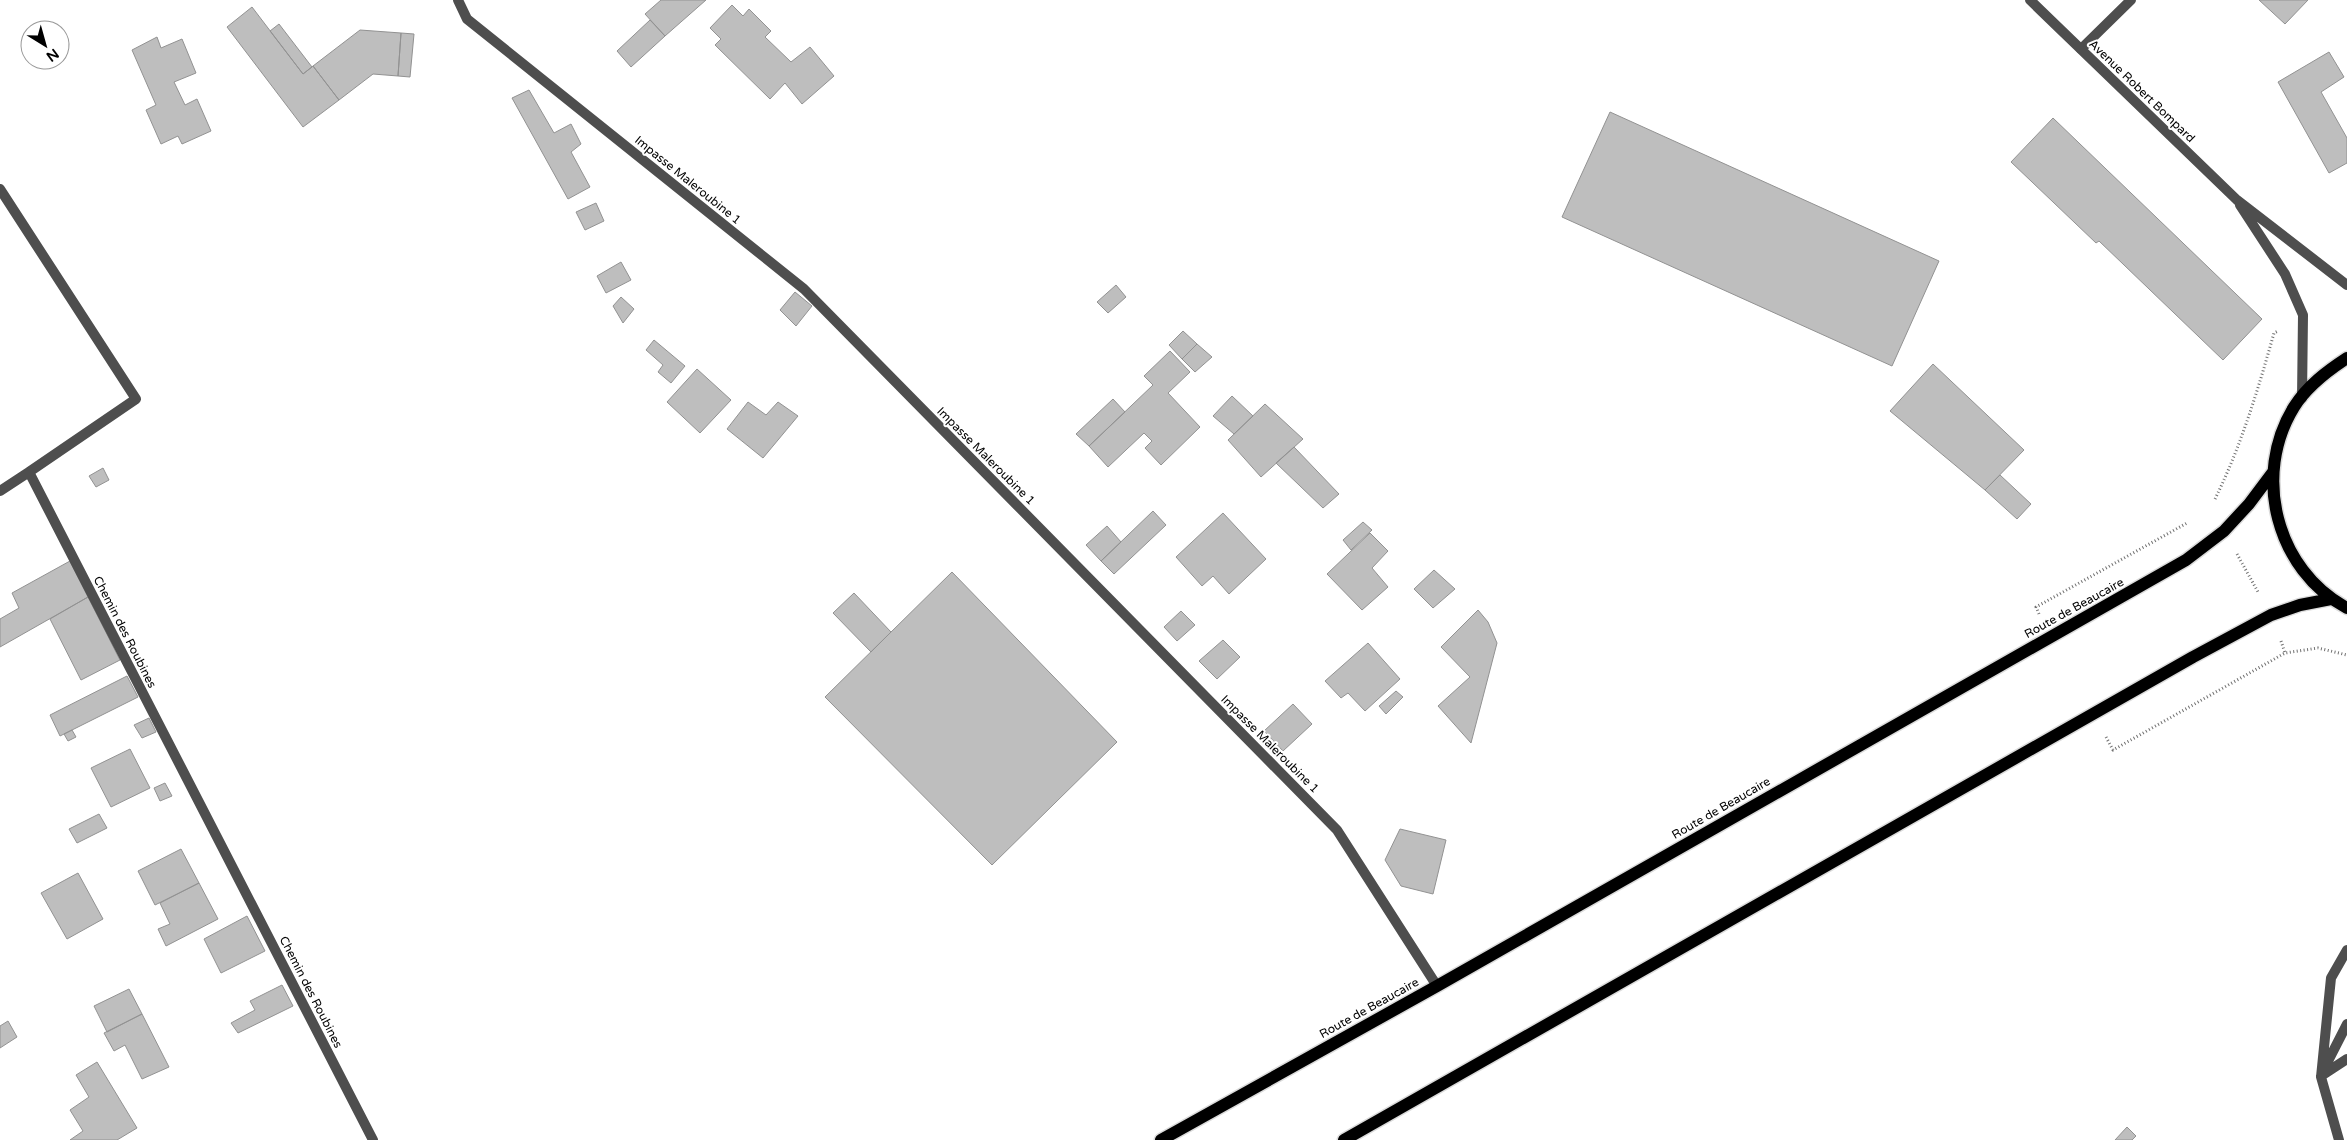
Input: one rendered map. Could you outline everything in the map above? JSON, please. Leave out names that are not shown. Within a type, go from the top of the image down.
[{"type":"main road","points":[[2347,358],[2324,373],[2295,406],[2281,433],[2273,472],[2275,510],[2284,541],[2300,569],[2331,599],[2347,608]]},
{"type":"main road","name":"Route de Beaucaire","points":[[1161,1140],[1437,986],[2186,560],[2224,532],[2273,472]]},
{"type":"main road","points":[[1344,1140],[2193,657],[2271,615],[2300,605],[2331,599]]},
{"type":"street","name":"Impasse Maleroubine 1","points":[[458,0],[467,19],[804,289],[1337,830],[1437,986]]},
{"type":"street","name":"Avenue Robert Bompard","points":[[2030,0],[2237,200],[2347,284]]},
{"type":"street","points":[[2081,49],[2131,0]]},
{"type":"street","points":[[0,189],[136,398],[0,491]]},
{"type":"street","name":"Avenue Robert Bompard","points":[[2237,200],[2285,274],[2303,315],[2302,398]]},
{"type":"street","name":"Chemin des Roubines","points":[[29,472],[373,1140]]},
{"type":"street","points":[[2339,1140],[2321,1076],[2332,978],[2347,950]]},
{"type":"street","points":[[2321,1076],[2347,1024]]},
{"type":"street","points":[[2321,1076],[2347,1059]]},
{"type":"path","points":[[2052,637],[2036,607],[2192,520]]},
{"type":"path","points":[[2092,715],[2113,750],[2285,653]]},
{"type":"building","points":[[661,0],[706,0],[665,36],[645,14]]},
{"type":"building","points":[[2259,0],[2308,0],[2285,24]]},
{"type":"building","points":[[732,5],[743,16],[749,9],[771,31],[765,37],[791,62],[810,47],[834,76],[802,104],[785,83],[770,99],[715,45],[721,39],[710,28]]},
{"type":"building","points":[[252,7],[303,74],[313,66],[339,100],[303,127],[227,27]]},
{"type":"building","points":[[650,20],[665,36],[631,67],[617,51]]},
{"type":"building","points":[[279,24],[312,67],[303,74],[270,31]]},
{"type":"building","points":[[360,30],[401,33],[398,76],[373,74],[339,100],[313,66]]},
{"type":"building","points":[[401,33],[414,34],[410,77],[398,76]]},
{"type":"building","points":[[157,37],[161,48],[182,39],[196,73],[174,82],[185,105],[197,99],[211,131],[182,144],[178,136],[161,144],[146,110],[156,105],[132,50]]},
{"type":"building","points":[[2329,52],[2344,77],[2321,92],[2347,138],[2347,163],[2329,173],[2278,82]]},
{"type":"building","points":[[529,90],[554,133],[571,124],[581,144],[571,152],[590,187],[568,199],[512,98]]},
{"type":"building","points":[[1610,112],[1939,261],[1892,366],[1562,217]]},
{"type":"building","points":[[2053,118],[2262,319],[2223,360],[2099,241],[2096,243],[2011,162]]},
{"type":"building","points":[[596,203],[604,221],[585,230],[576,212]]},
{"type":"building","points":[[621,262],[631,280],[606,293],[597,276]]},
{"type":"building","points":[[1116,285],[1126,297],[1108,313],[1097,302]]},
{"type":"building","points":[[795,292],[812,306],[796,326],[780,310]]},
{"type":"building","points":[[621,297],[634,309],[623,323],[613,306]]},
{"type":"building","points":[[1183,331],[1197,344],[1182,359],[1169,345]]},
{"type":"building","points":[[654,340],[685,366],[671,383],[658,372],[663,365],[646,350]]},
{"type":"building","points":[[1197,344],[1212,357],[1195,372],[1182,359]]},
{"type":"building","points":[[1170,351],[1190,372],[1168,393],[1200,427],[1161,465],[1145,448],[1152,441],[1144,433],[1108,467],[1089,446],[1153,385],[1144,376]]},
{"type":"building","points":[[1933,364],[2024,450],[1985,490],[1890,411]]},
{"type":"building","points":[[697,369],[731,400],[700,433],[667,402]]},
{"type":"building","points":[[1232,396],[1253,416],[1234,434],[1213,416]]},
{"type":"building","points":[[1113,399],[1125,412],[1089,446],[1076,434]]},
{"type":"building","points":[[748,402],[766,415],[778,402],[798,416],[763,458],[727,429]]},
{"type":"building","points":[[1265,404],[1303,439],[1261,477],[1228,440]]},
{"type":"building","points":[[1294,447],[1339,494],[1323,508],[1276,463]]},
{"type":"building","points":[[103,468],[109,480],[96,487],[89,476]]},
{"type":"building","points":[[2000,475],[2031,504],[2017,519],[1985,490]]},
{"type":"building","points":[[1153,511],[1166,525],[1114,574],[1101,561]]},
{"type":"building","points":[[1223,513],[1266,559],[1229,594],[1213,576],[1202,586],[1176,557]]},
{"type":"building","points":[[1363,522],[1372,530],[1351,550],[1343,540]]},
{"type":"building","points":[[1107,526],[1121,542],[1101,561],[1086,545]]},
{"type":"building","points":[[1370,533],[1388,551],[1372,568],[1388,587],[1362,610],[1327,574]]},
{"type":"building","points":[[70,561],[88,597],[0,647],[0,619],[19,608],[12,593]]},
{"type":"building","points":[[1434,570],[1455,589],[1433,608],[1414,589]]},
{"type":"building","points":[[952,572],[1117,742],[992,865],[825,697]]},
{"type":"building","points":[[854,593],[891,632],[871,652],[833,613]]},
{"type":"building","points":[[88,597],[120,660],[81,680],[50,619]]},
{"type":"building","points":[[1478,610],[1488,622],[1497,643],[1471,743],[1438,706],[1470,677],[1441,647]]},
{"type":"building","points":[[1181,611],[1195,625],[1177,641],[1164,627]]},
{"type":"building","points":[[1223,640],[1240,657],[1217,679],[1199,661]]},
{"type":"building","points":[[1368,643],[1400,679],[1365,711],[1348,693],[1341,698],[1325,681]]},
{"type":"building","points":[[127,676],[138,697],[60,736],[50,715]]},
{"type":"building","points":[[1396,691],[1403,697],[1386,714],[1379,706]]},
{"type":"building","points":[[1293,704],[1312,724],[1283,751],[1264,731]]},
{"type":"building","points":[[149,718],[156,732],[142,738],[134,725]]},
{"type":"building","points":[[72,730],[76,737],[68,741],[64,734]]},
{"type":"building","points":[[130,749],[150,788],[111,807],[91,768]]},
{"type":"building","points":[[165,783],[172,796],[160,801],[154,788]]},
{"type":"building","points":[[99,814],[107,828],[77,843],[69,829]]},
{"type":"building","points":[[1400,829],[1446,840],[1433,894],[1401,886],[1385,860]]},
{"type":"building","points":[[181,849],[199,883],[155,905],[138,871]]},
{"type":"building","points":[[78,873],[103,919],[67,939],[41,893]]},
{"type":"building","points":[[199,883],[218,919],[166,946],[158,929],[170,924],[160,903]]},
{"type":"building","points":[[247,916],[265,951],[221,973],[204,939]]},
{"type":"building","points":[[282,985],[293,1006],[238,1033],[231,1023],[255,1010],[250,1001]]},
{"type":"building","points":[[129,989],[142,1014],[107,1032],[94,1006]]},
{"type":"building","points":[[142,1014],[169,1067],[142,1079],[125,1045],[114,1051],[104,1033]]},
{"type":"building","points":[[8,1021],[17,1037],[0,1048],[0,1026]]},
{"type":"building","points":[[97,1062],[137,1128],[117,1140],[70,1140],[83,1131],[70,1110],[89,1097],[76,1075]]},
{"type":"building","points":[[2127,1127],[2136,1136],[2132,1140],[2115,1140]]}]
